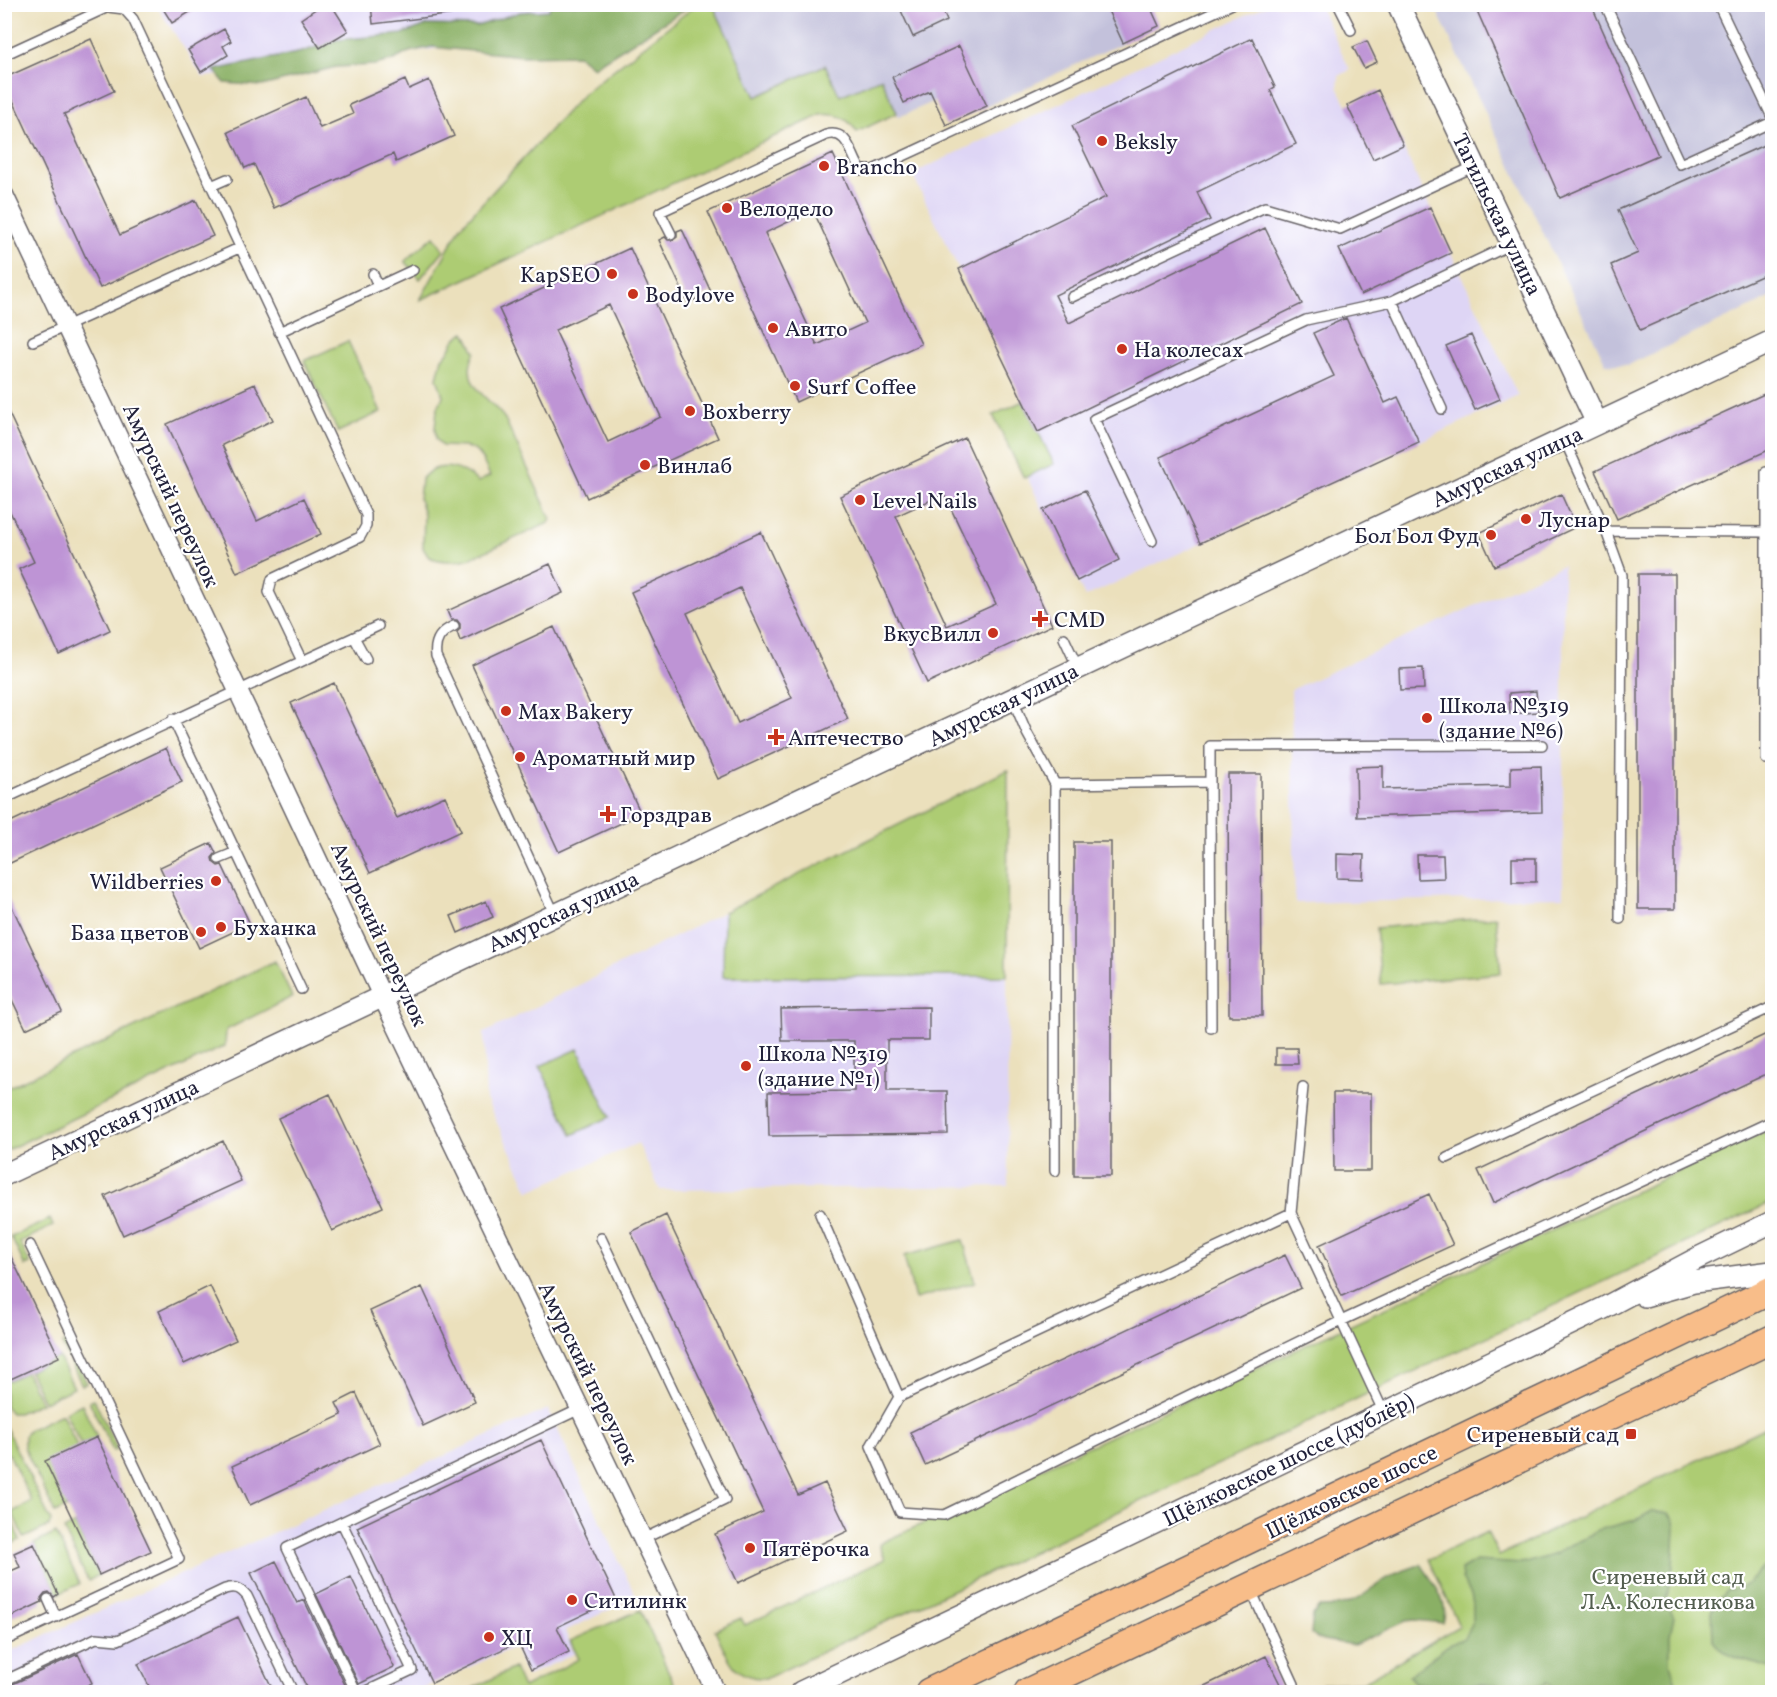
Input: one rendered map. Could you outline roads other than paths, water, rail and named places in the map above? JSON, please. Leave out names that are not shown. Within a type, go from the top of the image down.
[{"type":"main road","name":"Щёлковское шоссе","points":[[929,1692],[1773,1290]]},
{"type":"main road","name":"Щёлковское шоссе","points":[[1028,1692],[1773,1339]]},
{"type":"street","name":"Тагильская улица","points":[[1398,4],[1598,423]]},
{"type":"street","name":"Амурский переулок","points":[[4,195],[382,996],[716,1692]]},
{"type":"street","name":"Амурская улица","points":[[4,1175],[1773,341]]},
{"type":"street","name":"Щёлковское шоссе (дублёр)","points":[[801,1692],[1604,1308],[1698,1258],[1773,1222]]},
{"type":"street","points":[[1604,1308],[1694,1282],[1773,1272]]},
{"type":"lane","points":[[671,234],[660,212],[826,135],[841,136],[845,139],[861,170],[873,170],[1232,4]]},
{"type":"lane","points":[[1338,4],[1351,30]]},
{"type":"lane","points":[[1605,4],[1680,164],[1773,122]]},
{"type":"lane","points":[[1718,4],[1773,117]]},
{"type":"lane","points":[[4,55],[108,7],[124,9],[133,19],[367,520],[360,537],[276,575],[272,579],[269,592],[302,662]]},
{"type":"lane","points":[[1072,297],[1265,207],[1340,229],[1475,166]]},
{"type":"lane","points":[[211,186],[227,179]]},
{"type":"lane","points":[[1152,541],[1094,418],[1306,320],[1392,301],[1512,244]]},
{"type":"lane","points":[[33,341],[239,248]]},
{"type":"lane","points":[[279,332],[413,270]]},
{"type":"lane","points":[[373,274],[378,286]]},
{"type":"lane","points":[[1392,301],[1442,409]]},
{"type":"lane","points":[[1564,439],[1606,531],[1622,575],[1620,918]]},
{"type":"lane","points":[[1773,472],[1766,472],[1766,759],[1773,759]]},
{"type":"lane","points":[[1606,531],[1766,532]]},
{"type":"lane","points":[[4,799],[378,626]]},
{"type":"lane","points":[[454,626],[438,638],[436,656],[555,915]]},
{"type":"lane","points":[[354,637],[366,659]]},
{"type":"lane","points":[[1064,638],[1078,668]]},
{"type":"lane","points":[[1013,700],[1026,733],[1054,784],[1055,1171]]},
{"type":"lane","points":[[173,719],[301,989]]},
{"type":"lane","points":[[1211,1028],[1210,746],[1542,745]]},
{"type":"lane","points":[[1054,784],[1210,782]]},
{"type":"lane","points":[[219,859],[236,852]]},
{"type":"lane","points":[[1447,1158],[1773,1007]]},
{"type":"lane","points":[[1303,1088],[1291,1213],[1384,1413]]},
{"type":"lane","points":[[1291,1213],[899,1397],[871,1446],[900,1512],[944,1515],[1341,1321],[1773,1121]]},
{"type":"lane","points":[[820,1214],[899,1397]]},
{"type":"lane","points":[[601,1238],[725,1500],[643,1539]]},
{"type":"lane","points":[[4,1641],[179,1559],[30,1245]]},
{"type":"lane","points":[[356,1692],[287,1548],[580,1409]]},
{"type":"lane","points":[[342,1522],[412,1670],[365,1692]]},
{"type":"lane","points":[[4,1681],[96,1638],[118,1640],[225,1589],[234,1587],[242,1589],[247,1596],[293,1692]]},
{"type":"lane","points":[[1250,1588],[1289,1673],[1295,1692]]},
{"type":"lane","points":[[48,1599],[56,1617]]},
{"type":"place","name":"Beksly","points":[[1102,141]]},
{"type":"place","name":"Brancho","points":[[824,166]]},
{"type":"place","name":"Велодело","points":[[727,208]]},
{"type":"place","name":"KapSEO","points":[[612,274]]},
{"type":"place","name":"Bodylove","points":[[633,294]]},
{"type":"place","name":"Авито","points":[[773,328]]},
{"type":"place","name":"На колесах","points":[[1122,349]]},
{"type":"place","name":"Surf Coffee","points":[[795,386]]},
{"type":"place","name":"Boxberry","points":[[690,411]]},
{"type":"place","name":"Винлаб","points":[[645,465]]},
{"type":"place","name":"Level Nails","points":[[860,500]]},
{"type":"place","name":"Луснар","points":[[1526,519]]},
{"type":"place","name":"Бол Бол Фуд","points":[[1491,535]]},
{"type":"place","name":"CMD","points":[[1040,619]]},
{"type":"place","name":"ВкусВилл","points":[[993,633]]},
{"type":"place","name":"Max Bakery","points":[[506,711]]},
{"type":"place","name":"Школа №319 (здание №6)","points":[[1427,718]]},
{"type":"place","name":"Аптечество","points":[[776,737]]},
{"type":"place","name":"Ароматный мир","points":[[520,757]]},
{"type":"place","name":"Горздрав","points":[[608,814]]},
{"type":"place","name":"Wildberries","points":[[216,881]]},
{"type":"place","name":"Буханка","points":[[221,927]]},
{"type":"place","name":"База цветов","points":[[201,932]]},
{"type":"place","name":"Школа №319 (здание №1)","points":[[746,1066]]},
{"type":"place","name":"Сиреневый сад","points":[[1631,1434]]},
{"type":"place","name":"Пятёрочка","points":[[750,1548]]},
{"type":"place","name":"Ситилинк","points":[[572,1600]]},
{"type":"place","name":"ХЦ","points":[[489,1637]]},
{"type":"park label","name":"Сиреневый сад Л.А. Колесникова","points":[[1668,1589]]}]
